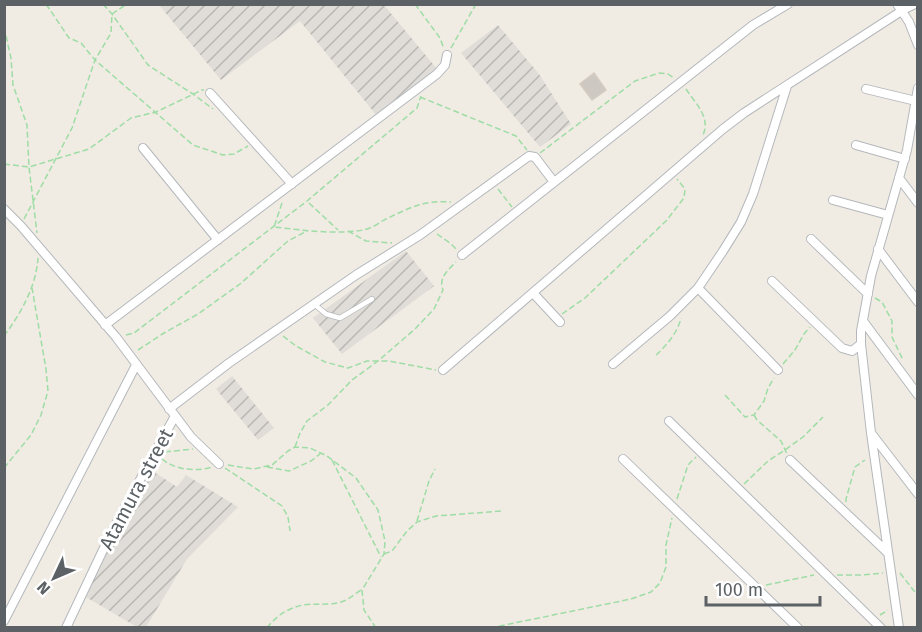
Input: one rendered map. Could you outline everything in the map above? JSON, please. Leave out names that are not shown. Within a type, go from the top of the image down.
[{"type":"street","points":[[462,255],[753,25],[788,4]]},
{"type":"street","points":[[443,370],[723,129],[900,7],[915,4]]},
{"type":"street","points":[[900,7],[918,45]]},
{"type":"street","points":[[105,325],[429,80],[445,65],[447,55]]},
{"type":"street","points":[[614,364],[670,316],[698,288],[741,222],[753,194],[787,86]]},
{"type":"street","points":[[899,627],[874,456],[861,344],[863,321],[878,249],[904,159],[918,88]]},
{"type":"street","points":[[866,89],[916,101]]},
{"type":"street","points":[[210,93],[254,142],[289,186]]},
{"type":"street","points":[[856,145],[904,159]]},
{"type":"street","points":[[143,148],[218,240]]},
{"type":"street","points":[[172,413],[228,363],[356,275],[405,245],[529,156],[535,157],[554,182]]},
{"type":"street","points":[[899,178],[918,203]]},
{"type":"street","points":[[833,200],[888,215]]},
{"type":"street","points":[[4,209],[116,337],[191,437],[219,464]]},
{"type":"street","points":[[811,239],[868,294]]},
{"type":"street","points":[[878,249],[918,302]]},
{"type":"street","points":[[772,281],[842,348],[852,351],[861,344]]},
{"type":"street","points":[[698,288],[778,370]]},
{"type":"street","points":[[533,293],[558,320]]},
{"type":"street","points":[[863,321],[918,395]]},
{"type":"street","points":[[4,621],[136,365]]},
{"type":"street","name":"Atamura street","points":[[66,627],[112,531],[155,452],[172,413]]},
{"type":"street","points":[[669,421],[880,627]]},
{"type":"street","points":[[871,432],[918,494]]},
{"type":"street","points":[[623,459],[798,627]]},
{"type":"street","points":[[790,460],[888,555]]},
{"type":"lane","points":[[314,304],[326,314],[340,318],[372,299]]},
{"type":"path","points":[[46,4],[69,38],[81,43],[95,60],[193,145],[223,155],[234,154],[254,142]]},
{"type":"path","points":[[103,4],[148,65],[212,108]]},
{"type":"path","points":[[112,14],[127,4]]},
{"type":"path","points":[[416,4],[440,38],[447,55]]},
{"type":"path","points":[[447,55],[476,4]]},
{"type":"path","points":[[21,226],[72,128],[95,60],[111,33],[112,14]]},
{"type":"path","points":[[4,27],[11,58],[13,85],[27,125],[29,166],[39,248],[37,269],[32,286],[15,322],[4,336]]},
{"type":"path","points":[[116,337],[134,333],[307,201],[417,108],[429,80]]},
{"type":"path","points":[[4,164],[29,166],[89,149],[131,118],[156,112],[202,90],[210,93]]},
{"type":"path","points":[[420,98],[516,136],[526,147],[529,156]]},
{"type":"path","points":[[558,320],[666,221],[684,198],[685,189],[672,173]]},
{"type":"path","points":[[493,183],[516,212]]},
{"type":"path","points":[[274,227],[289,186]]},
{"type":"path","points":[[307,201],[338,231]]},
{"type":"path","points":[[274,227],[338,231],[365,230],[416,205],[439,201],[464,204]]},
{"type":"path","points":[[295,447],[307,421],[328,405],[352,380],[416,329],[434,309],[443,290],[441,285],[443,276],[462,255],[450,243],[428,229]]},
{"type":"path","points":[[129,356],[198,314],[240,284],[288,241],[308,230]]},
{"type":"path","points":[[348,231],[366,241],[405,245]]},
{"type":"path","points":[[4,468],[31,435],[41,415],[48,391],[32,286]]},
{"type":"path","points":[[868,294],[882,303],[892,321],[892,337],[906,368]]},
{"type":"path","points":[[656,355],[666,346],[679,324],[684,302]]},
{"type":"path","points":[[724,395],[745,417],[754,416],[764,401],[778,370],[815,322]]},
{"type":"path","points":[[276,330],[296,346],[325,362],[348,368],[367,361],[389,361],[443,370]]},
{"type":"path","points":[[754,416],[781,441],[790,460]]},
{"type":"path","points":[[739,489],[768,461],[803,437],[823,417]]},
{"type":"path","points":[[155,452],[165,462],[179,468],[205,469],[219,464],[253,469],[272,465],[295,447],[310,448],[331,459],[356,478],[378,510],[385,541],[384,554],[362,590],[344,602],[303,605],[286,611],[267,627]]},
{"type":"path","points":[[155,452],[204,449]]},
{"type":"path","points":[[490,627],[631,599],[651,592],[660,583],[666,567],[666,545],[674,508],[688,465],[701,452]]},
{"type":"path","points":[[265,466],[289,471],[311,461],[321,453]]},
{"type":"path","points":[[848,515],[846,499],[855,467],[874,456]]},
{"type":"path","points":[[331,459],[381,558]]},
{"type":"path","points":[[219,464],[282,506],[288,517],[290,531]]},
{"type":"path","points":[[417,522],[435,469]]},
{"type":"path","points":[[384,554],[392,551],[417,522],[436,516],[502,511]]},
{"type":"path","points":[[888,555],[918,596]]},
{"type":"path","points":[[362,590],[364,610],[376,627]]},
{"type":"path","points":[[870,617],[885,612],[895,602]]},
{"type":"shaded area","points":[[159,5],[384,5],[437,69],[377,116],[300,21],[221,80]]},
{"type":"shaded area","points":[[498,25],[539,74],[571,124],[540,147],[461,53]]},
{"type":"shaded area","points":[[406,251],[434,286],[342,354],[313,318]]},
{"type":"shaded area","points":[[232,376],[274,428],[258,440],[216,389]]},
{"type":"shaded area","points":[[151,470],[177,487],[186,475],[238,507],[187,559],[146,627],[137,627],[84,596]]},
{"type":"building","points":[[594,73],[606,90],[592,100],[580,84]]}]
